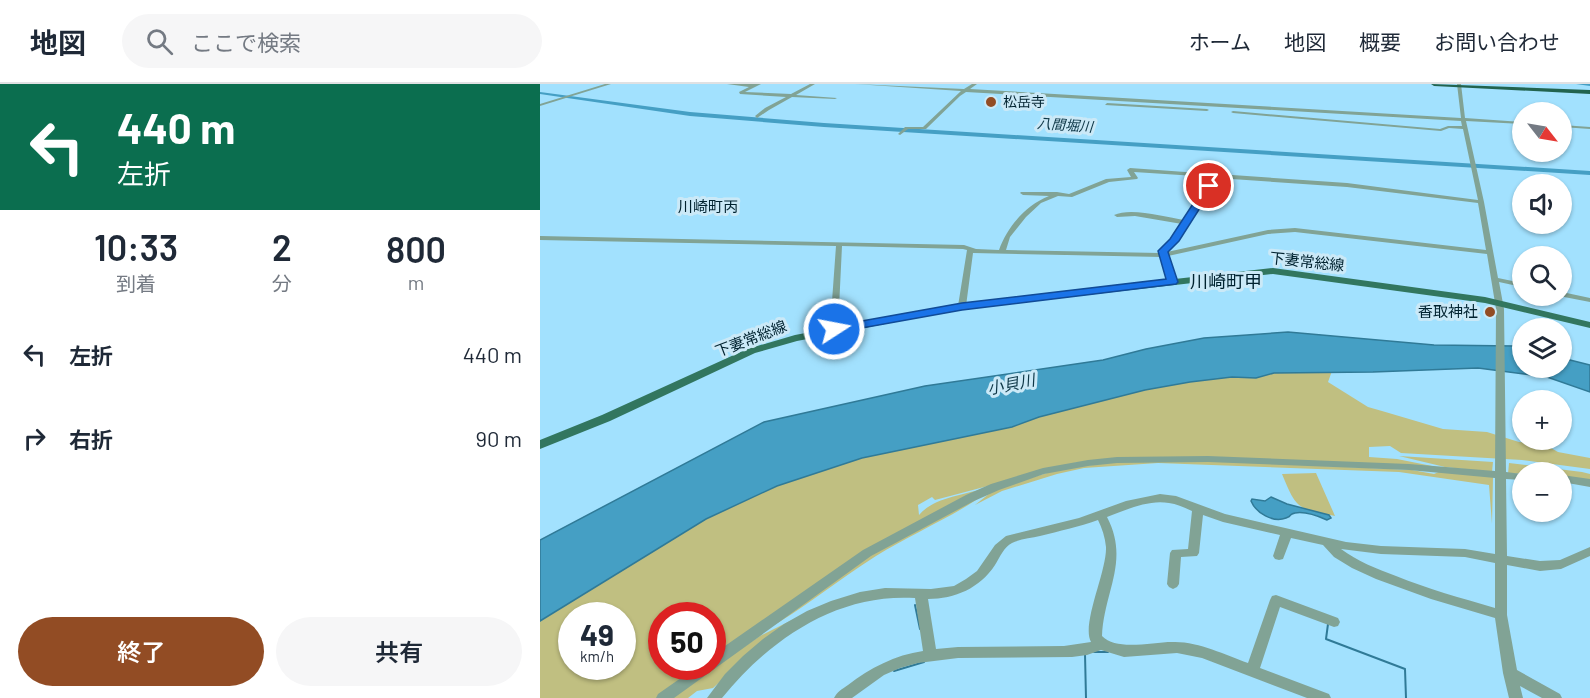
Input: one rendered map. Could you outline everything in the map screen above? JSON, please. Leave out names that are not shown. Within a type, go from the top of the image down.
[{"type":"highway","points":[[1434,84],[1590,92]]},
{"type":"main road","name":"下妻常総線","points":[[540,445],[606,418],[751,351],[775,343],[834,329],[962,306],[1273,272],[1499,303],[1590,325]]},
{"type":"street","points":[[540,105],[609,84]]},
{"type":"street","points":[[729,84],[757,85]]},
{"type":"street","points":[[757,117],[813,84]]},
{"type":"street","points":[[857,84],[1512,122]]},
{"type":"street","points":[[900,134],[906,129],[924,129],[975,84]]},
{"type":"street","points":[[1458,84],[1499,303],[1501,615],[1516,698]]},
{"type":"street","points":[[757,85],[740,93],[835,98]]},
{"type":"street","points":[[961,94],[1053,99],[1146,108],[1228,111],[1441,130],[1448,127],[1465,128]]},
{"type":"street","points":[[1345,112],[1346,122]]},
{"type":"street","points":[[1572,127],[1590,128]]},
{"type":"street","points":[[1023,193],[1070,196],[1108,180],[1135,178],[1130,170],[1216,174],[1347,185],[1481,202]]},
{"type":"street","points":[[1163,255],[1216,174]]},
{"type":"street","points":[[1002,251],[1007,237],[1024,216],[1040,202],[1057,194]]},
{"type":"street","points":[[1117,215],[1135,214],[1184,222]]},
{"type":"street","points":[[540,238],[964,247],[970,250],[1163,255],[1268,232],[1295,230],[1490,252]]},
{"type":"street","points":[[834,329],[839,246]]},
{"type":"street","points":[[962,306],[970,250]]},
{"type":"street","points":[[1163,255],[1172,282]]},
{"type":"street","points":[[1495,279],[1512,283]]},
{"type":"street","points":[[1572,296],[1590,300]]},
{"type":"street","points":[[726,654],[867,553],[970,498],[1043,471],[1088,463],[1175,459],[1409,467],[1512,476]]},
{"type":"street","points":[[1572,480],[1590,483]]},
{"type":"street","points":[[714,698],[748,660],[798,617],[875,594],[946,593],[966,586],[986,570],[1002,544],[1010,539],[1081,522],[1130,504],[1160,498],[1172,499],[1215,516],[1286,534],[1328,543],[1381,550],[1465,554],[1548,566],[1569,562],[1590,551]]},
{"type":"street","points":[[1173,584],[1176,553],[1193,553],[1198,509]]},
{"type":"street","points":[[1101,515],[1109,531],[1112,565],[1096,615],[1095,639],[1100,644],[1124,651],[1185,648],[1227,659],[1252,671],[1324,698]]},
{"type":"street","points":[[1279,556],[1286,534]]},
{"type":"street","points":[[1328,543],[1335,553],[1361,568],[1501,615]]},
{"type":"street","points":[[922,594],[921,602],[930,655]]},
{"type":"street","points":[[1252,671],[1276,600],[1334,622]]},
{"type":"street","points":[[841,698],[879,671],[930,655],[958,651],[1010,653],[1091,649],[1100,644]]},
{"type":"street","points":[[1510,674],[1555,698]]},
{"type":"street","points":[[663,698],[689,680]]},
{"type":"shaded area","points":[[1332,371],[1328,382],[1368,407],[1443,429],[1487,432],[1512,440],[1512,450],[1554,450],[1590,458],[1590,469],[1572,467],[1572,462],[1537,462],[1401,453],[1390,446],[1369,447],[1369,457],[1397,459],[1437,467],[1221,458],[1078,462],[935,500],[932,497],[918,505],[919,515],[940,501],[982,489],[886,540],[726,650],[726,602],[648,602],[648,680],[684,680],[659,698],[540,698],[540,621],[558,610],[558,680],[636,680],[636,602],[571,602],[706,519],[777,486],[862,458],[1012,427],[1039,417],[1145,390],[1232,377],[1256,378],[1274,373]]},
{"type":"shaded area","points":[[1399,456],[1493,462],[1492,472],[1445,467]]},
{"type":"shaded area","points":[[1192,460],[1412,470],[1434,474],[1441,471],[1493,477],[1492,524],[1489,485],[1399,472],[1158,463],[1084,468],[1057,474],[1002,491],[975,505],[995,489],[1060,469],[1117,462]]},
{"type":"shaded area","points":[[1509,463],[1512,463],[1512,474],[1508,474]]},
{"type":"shaded area","points":[[1572,471],[1590,474],[1590,482],[1572,479]]},
{"type":"shaded area","points":[[1316,473],[1335,516],[1300,506],[1291,495],[1282,474]]},
{"type":"shaded area","points":[[988,492],[876,556],[764,631],[870,554]]},
{"type":"shaded area","points":[[794,619],[726,676],[726,659],[760,636]]},
{"type":"shaded area","points":[[695,680],[722,680],[713,688],[697,691],[688,698],[668,698]]},
{"type":"water","name":"小貝川","points":[[1288,332],[1434,345],[1512,346],[1512,372],[1478,368],[1274,373],[1256,378],[1232,377],[1190,382],[1145,390],[1039,417],[1012,427],[862,458],[777,486],[706,519],[571,602],[558,602],[558,610],[540,621],[540,540],[764,422],[925,386],[1103,360],[1204,338]]},
{"type":"water","points":[[1572,360],[1590,365],[1590,392],[1550,378],[1572,378]]},
{"type":"water","points":[[1271,497],[1287,504],[1329,515],[1331,518],[1327,520],[1311,514],[1299,513],[1281,519],[1271,518],[1261,513],[1251,501],[1252,499],[1265,501]]},
{"type":"waterway","points":[[1578,84],[1590,85]]},
{"type":"waterway","name":"八間堀川","points":[[540,93],[690,114],[824,125],[1590,173]]},
{"type":"waterway","points":[[915,605],[920,629]]},
{"type":"waterway","points":[[1328,624],[1326,639],[1405,669],[1406,698]]},
{"type":"waterway","points":[[1094,652],[1108,652]]},
{"type":"waterway","points":[[1085,654],[1086,698]]},
{"type":"waterway","points":[[894,671],[924,662]]},
{"type":"place","name":"松岳寺","points":[[991,102]]},
{"type":"place","name":"香取神社","points":[[1490,312]]},
{"type":"district","name":"川崎町丙","points":[[708,207]]},
{"type":"district","name":"川崎町甲","points":[[1226,282]]},
{"type":"route","points":[[834,329],[962,306],[1172,282],[1163,251],[1174,241],[1209,186]]}]
